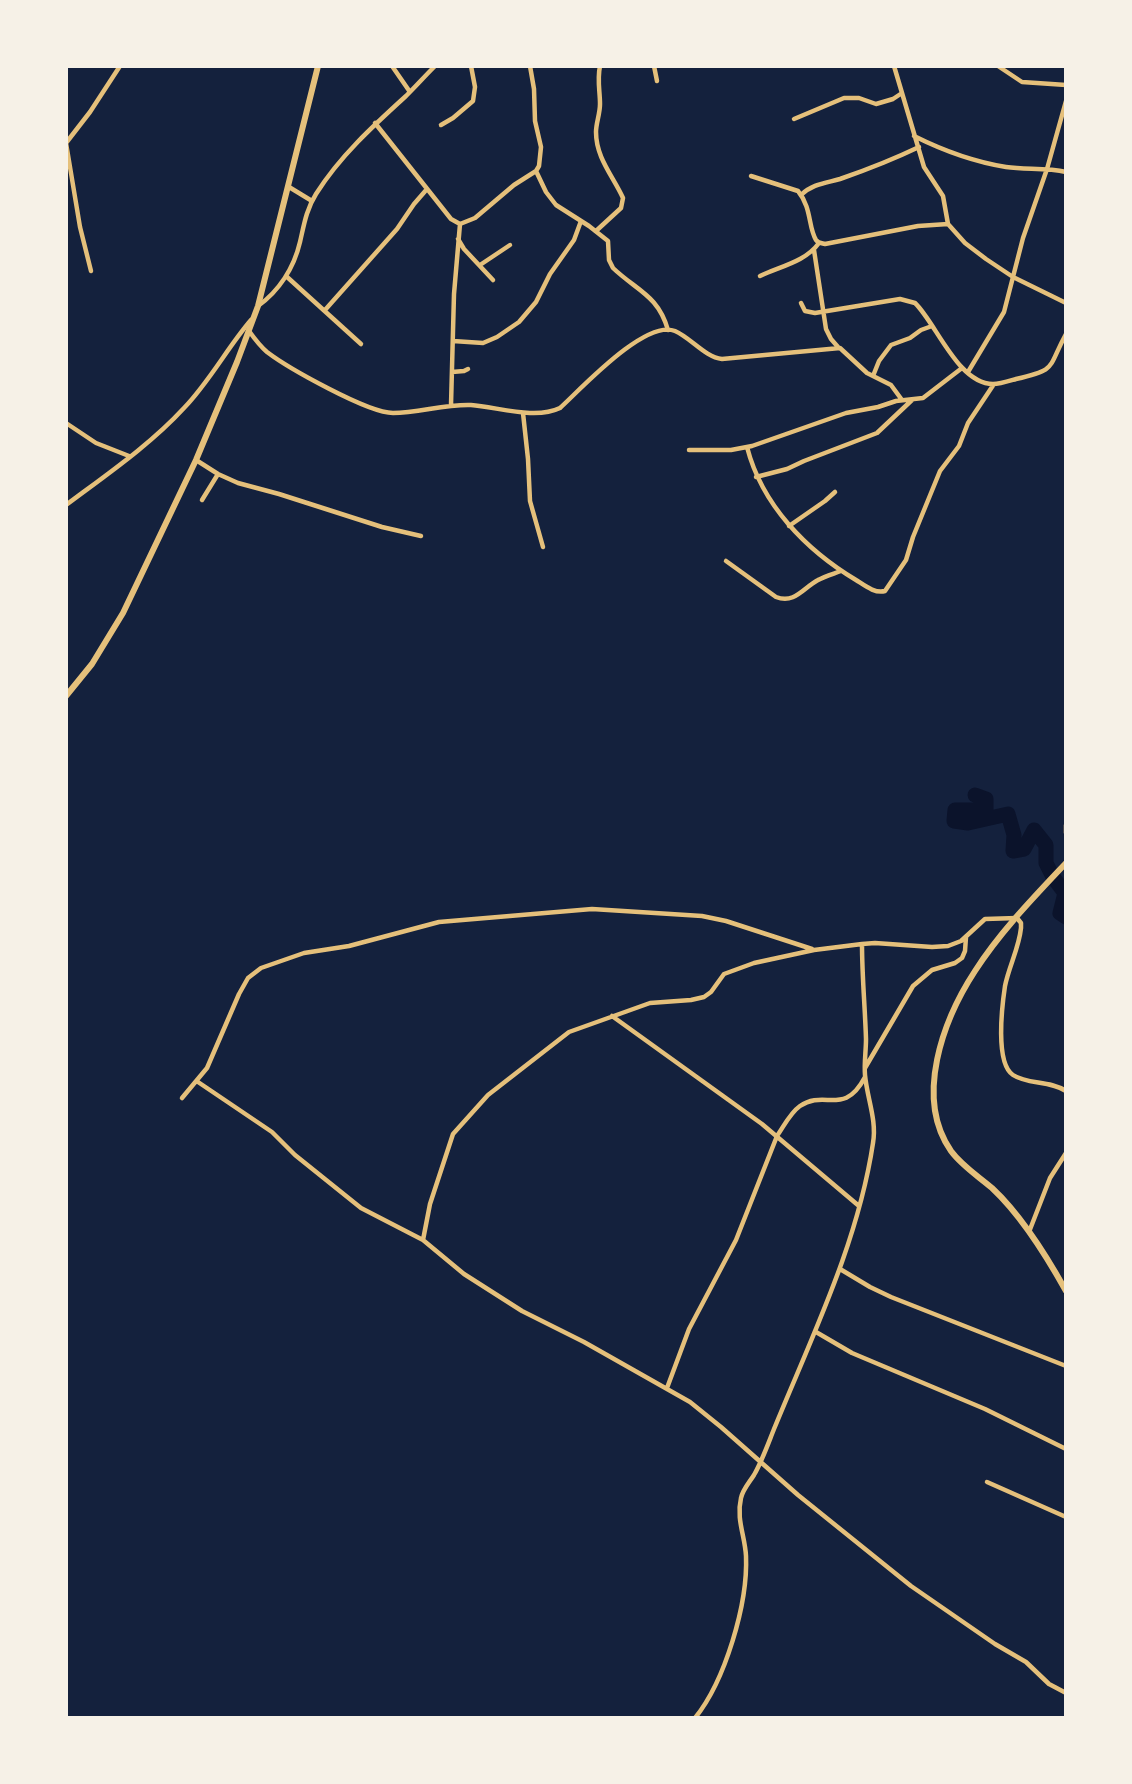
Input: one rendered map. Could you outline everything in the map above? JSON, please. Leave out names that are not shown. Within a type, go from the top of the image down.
[{"type":"street","points":[[91,271],[80,226],[66,143],[90,112],[120,66]]},
{"type":"street","points":[[66,696],[92,664],[123,613],[196,460],[249,331],[258,306],[289,187],[318,66]]},
{"type":"street","points":[[392,66],[410,92]]},
{"type":"street","points":[[258,306],[275,292],[286,276],[298,251],[304,219],[312,201],[338,164],[375,123],[435,66]]},
{"type":"street","points":[[441,125],[473,101],[475,87],[471,66]]},
{"type":"street","points":[[375,123],[451,219],[465,224],[483,213],[514,185],[536,171],[541,162],[530,66]]},
{"type":"street","points":[[596,231],[621,208],[623,198],[601,159],[597,145],[600,66]]},
{"type":"street","points":[[654,66],[657,81]]},
{"type":"street","points":[[894,66],[924,167],[943,196],[948,224],[964,243],[1013,277],[1066,303]]},
{"type":"street","points":[[998,66],[1022,82],[1066,86]]},
{"type":"street","points":[[795,119],[844,98],[859,98],[876,104],[902,93]]},
{"type":"street","points":[[968,372],[1004,312],[1023,238],[1047,169],[1066,101]]},
{"type":"street","points":[[914,135],[939,147],[992,164],[1066,172]]},
{"type":"street","points":[[801,195],[820,183],[838,179],[919,147]]},
{"type":"street","points":[[536,171],[546,192],[556,205],[608,241],[609,260],[613,268],[658,306],[668,330]]},
{"type":"street","points":[[751,176],[794,189],[801,195],[810,216],[815,238],[819,243],[836,243],[918,226],[948,224]]},
{"type":"street","points":[[289,187],[312,201]]},
{"type":"street","points":[[326,310],[397,229],[427,189]]},
{"type":"street","points":[[453,341],[483,343],[497,337],[519,322],[536,302],[550,274],[574,240],[581,221]]},
{"type":"street","points":[[451,405],[460,224]]},
{"type":"street","points":[[458,239],[464,249],[493,280]]},
{"type":"street","points":[[760,276],[799,260],[814,250],[819,243]]},
{"type":"street","points":[[480,265],[510,245]]},
{"type":"street","points":[[814,250],[827,332],[839,348],[873,376],[891,385],[902,400]]},
{"type":"street","points":[[286,276],[361,344]]},
{"type":"street","points":[[801,303],[807,312],[824,312],[887,301],[909,301],[920,308],[962,368],[980,380],[994,384],[1041,373],[1048,369],[1066,334]]},
{"type":"street","points":[[66,505],[129,456],[185,408],[211,377],[235,339],[254,317]]},
{"type":"street","points":[[873,376],[879,361],[891,345],[932,326]]},
{"type":"street","points":[[249,331],[264,350],[328,388],[378,410],[394,413],[451,405],[491,407],[523,413],[545,413],[560,408],[609,361],[658,331],[675,331],[712,356],[722,359],[839,348]]},
{"type":"street","points":[[688,450],[731,450],[747,447],[846,413],[902,400],[922,398],[962,368]]},
{"type":"street","points":[[452,372],[468,369]]},
{"type":"street","points":[[747,447],[756,477],[789,526],[841,571],[870,588],[880,592],[885,591],[906,560],[940,471],[959,446],[968,423],[994,384]]},
{"type":"street","points":[[756,477],[793,467],[877,433],[913,400]]},
{"type":"street","points":[[523,413],[530,501],[543,547]]},
{"type":"street","points":[[66,423],[104,447],[129,456]]},
{"type":"street","points":[[196,460],[238,483],[422,536]]},
{"type":"street","points":[[202,500],[218,474]]},
{"type":"street","points":[[789,526],[835,492]]},
{"type":"street","points":[[726,561],[776,597],[786,599],[797,596],[818,580],[841,571]]},
{"type":"street","points":[[1066,825],[1066,833]]},
{"type":"street","points":[[1066,863],[985,956],[965,988],[942,1040],[933,1091],[939,1126],[951,1150],[1008,1204],[1029,1232],[1066,1291]]},
{"type":"street","points":[[182,1098],[198,1082],[207,1068],[248,978],[255,971],[304,953],[349,946],[440,922],[592,909],[702,916],[726,921],[814,950]]},
{"type":"street","points":[[423,1240],[430,1204],[453,1134],[488,1095],[569,1032],[650,1003],[699,999],[709,994],[721,976],[734,968],[814,950],[862,944],[942,947],[956,944],[985,919],[1017,918],[1022,928],[1005,986],[1000,1046],[1003,1058],[1008,1070],[1014,1076],[1053,1084],[1066,1091]]},
{"type":"street","points":[[866,1068],[913,986],[932,970],[955,963],[962,958],[966,937]]},
{"type":"street","points":[[695,1718],[713,1689],[740,1613],[746,1573],[740,1505],[746,1486],[754,1474],[816,1332],[825,1303],[840,1269],[853,1231],[874,1140],[874,1122],[866,1076],[862,944]]},
{"type":"street","points":[[612,1016],[777,1136],[859,1206]]},
{"type":"street","points":[[667,1388],[689,1329],[736,1240],[777,1136],[799,1107],[813,1101],[836,1101],[848,1098],[858,1089],[866,1076]]},
{"type":"street","points":[[198,1082],[272,1132],[295,1155],[361,1208],[423,1240],[450,1265],[522,1311],[667,1388],[700,1410],[798,1495],[933,1602],[1026,1662],[1050,1684],[1066,1693]]},
{"type":"street","points":[[1029,1232],[1050,1178],[1066,1153]]},
{"type":"street","points":[[840,1269],[891,1297],[1066,1366]]},
{"type":"street","points":[[816,1332],[852,1353],[985,1409],[1066,1449]]},
{"type":"street","points":[[987,1482],[1066,1516]]},
{"type":"waterway","points":[[975,795],[986,799],[986,810],[955,810],[954,821],[968,823],[1008,814],[1014,835],[1013,851],[1024,849],[1034,830],[1046,845],[1046,863],[1065,893],[1060,913],[1066,917]]}]
